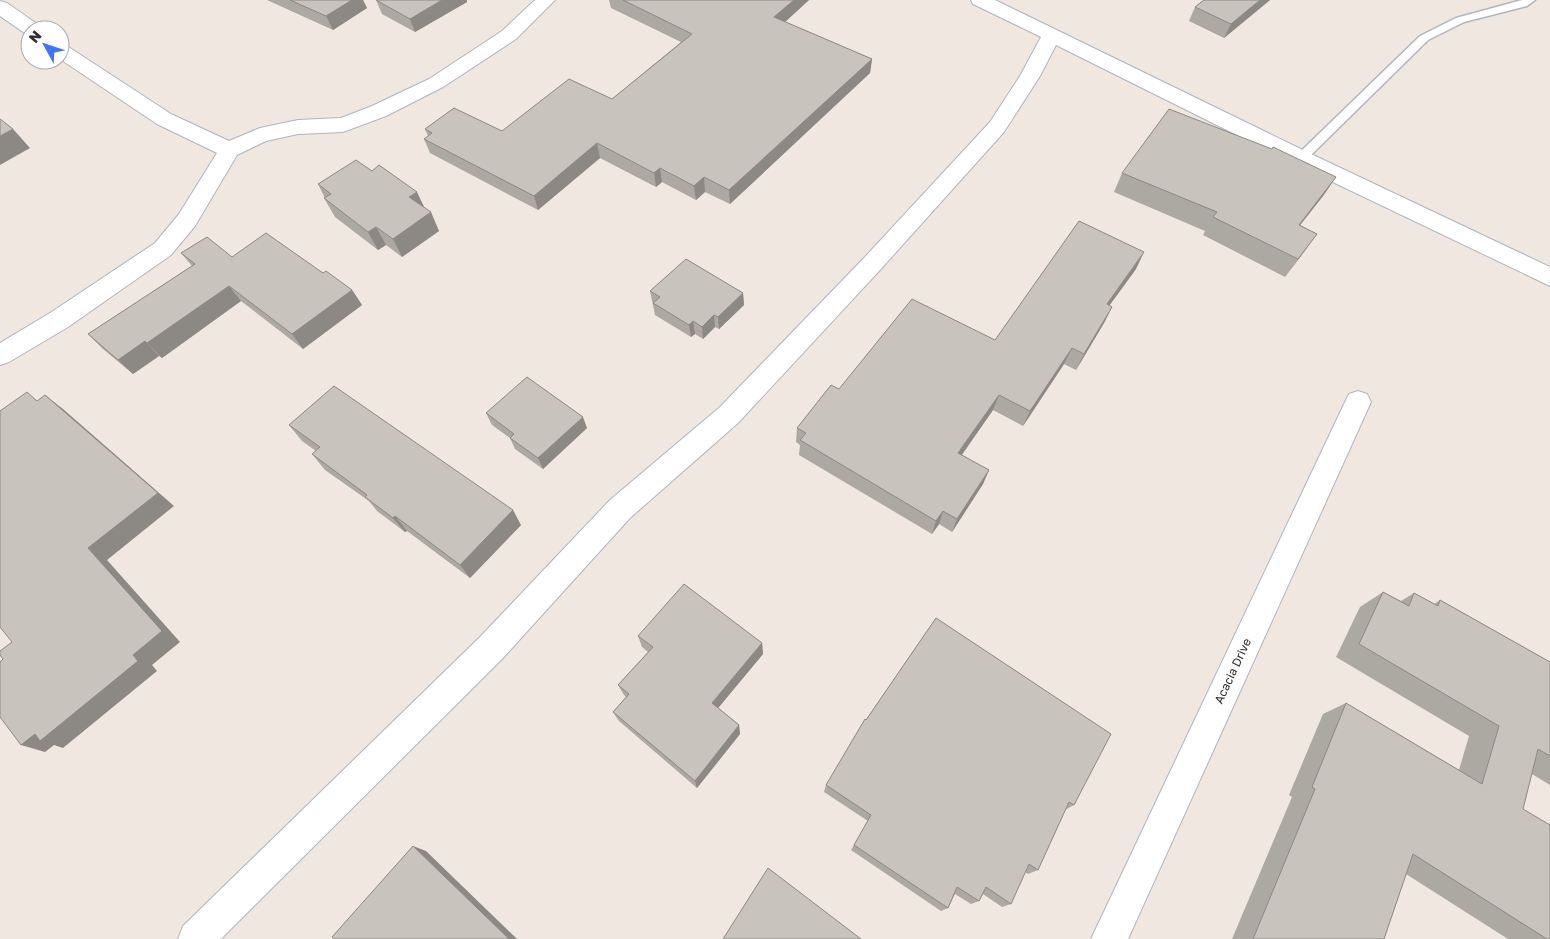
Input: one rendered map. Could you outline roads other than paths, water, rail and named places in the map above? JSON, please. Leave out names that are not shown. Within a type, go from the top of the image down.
[{"type":"street","points":[[0,355],[59,320],[163,249],[187,220],[229,150],[260,135],[298,127],[343,124],[379,112],[436,83],[509,36],[546,0]]},
{"type":"street","points":[[980,0],[1301,158],[1550,277]]},
{"type":"street","points":[[0,7],[20,21]]},
{"type":"street","points":[[196,939],[490,648],[620,509],[729,415],[872,264],[997,127],[1030,76],[1051,36]]},
{"type":"street","points":[[70,57],[164,119],[229,150]]},
{"type":"street","name":"Acacia Drive","points":[[1109,939],[1358,402]]},
{"type":"lane","points":[[1301,158],[1424,38],[1441,27],[1466,16],[1524,4],[1530,0]]}]
